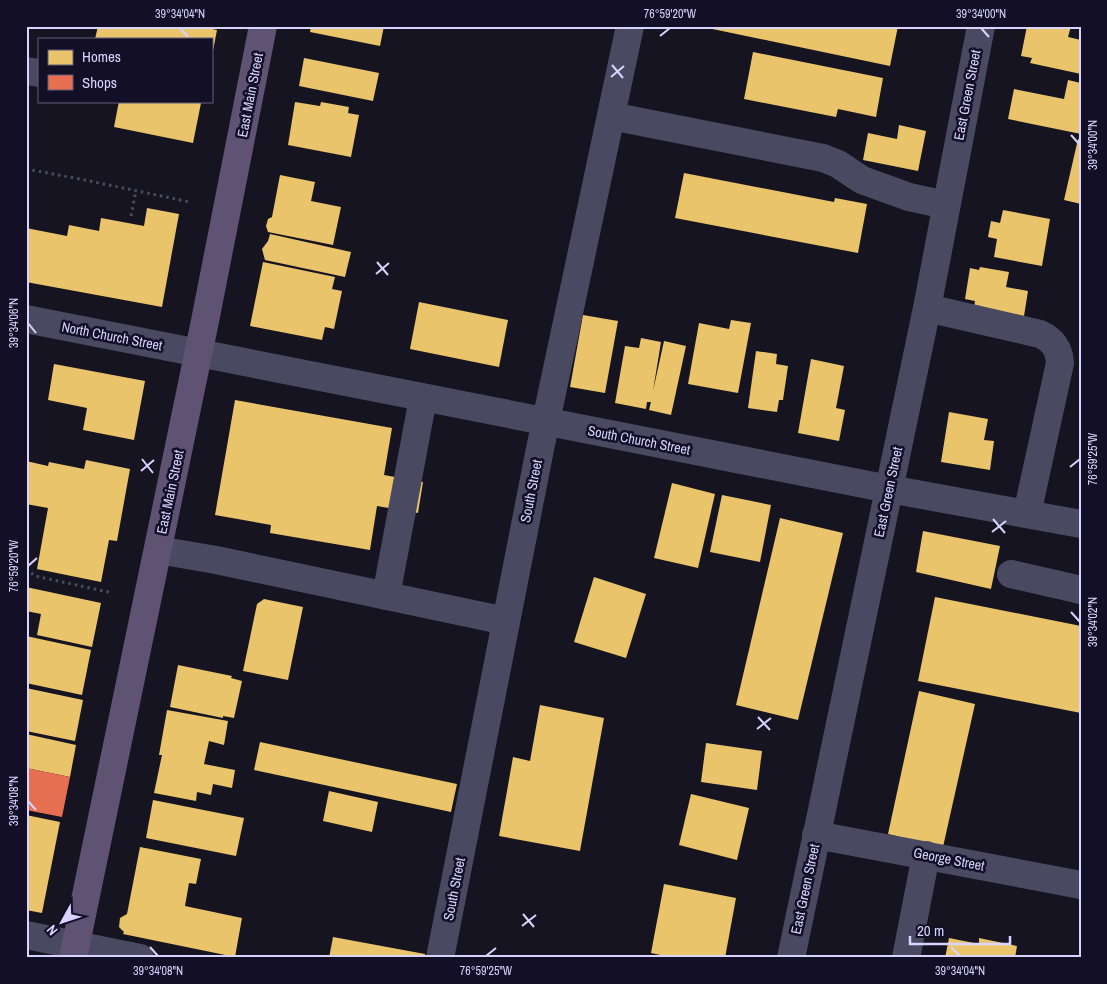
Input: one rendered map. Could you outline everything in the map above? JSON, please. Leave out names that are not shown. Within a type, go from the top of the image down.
[{"type":"main road","name":"East Main Street","points":[[74,951],[158,550],[264,26]]},
{"type":"street","name":"South Street","points":[[440,958],[546,422],[630,26]]},
{"type":"street","name":"East Green Street","points":[[791,958],[927,308],[981,26]]},
{"type":"street","points":[[611,116],[823,158],[838,164],[862,180],[909,198],[946,205]]},
{"type":"street","points":[[927,308],[1040,334],[1055,344],[1060,354],[1060,363],[1027,514]]},
{"type":"street","name":"North Church Street","points":[[26,319],[198,353]]},
{"type":"street","name":"South Church Street","points":[[198,353],[889,489],[1081,524]]},
{"type":"street","points":[[386,596],[423,398]]},
{"type":"street","points":[[158,550],[216,560],[506,621]]},
{"type":"street","points":[[1011,574],[1081,590]]},
{"type":"street","name":"George Street","points":[[816,835],[926,854],[1081,885]]},
{"type":"street","points":[[906,958],[926,854]]},
{"type":"street","points":[[26,935],[74,951],[140,958]]},
{"type":"path","points":[[26,169],[190,202]]},
{"type":"path","points":[[131,216],[136,190]]},
{"type":"path","points":[[26,569],[36,576],[113,593]]},
{"type":"building: Homes","points":[[98,26],[198,26],[217,30],[212,56],[212,38],[95,38]]},
{"type":"building: Homes","points":[[311,26],[384,26],[380,46],[310,32]]},
{"type":"building: Homes","points":[[698,26],[898,26],[890,66]]},
{"type":"building: Homes","points":[[1027,26],[1071,26],[1068,37],[1081,40],[1081,74],[1030,63],[1032,58],[1021,56]]},
{"type":"building: Homes","points":[[753,52],[883,78],[876,117],[838,109],[836,117],[744,99]]},
{"type":"building: Homes","points":[[304,58],[379,73],[373,101],[299,86]]},
{"type":"building: Homes","points":[[1068,80],[1081,83],[1081,134],[1008,119],[1014,89],[1064,99]]},
{"type":"building: Homes","points":[[119,102],[201,103],[193,143],[114,127]]},
{"type":"building: Homes","points":[[295,102],[320,106],[321,102],[349,107],[348,113],[359,115],[351,157],[288,145]]},
{"type":"building: Homes","points":[[899,125],[926,131],[918,171],[863,160],[868,133],[897,139]]},
{"type":"building: Homes","points":[[1078,139],[1081,140],[1081,204],[1064,200]]},
{"type":"building: Homes","points":[[684,173],[834,202],[835,198],[867,204],[858,253],[675,218]]},
{"type":"building: Homes","points":[[280,175],[315,182],[311,201],[341,207],[333,245],[268,232],[266,226],[268,219],[272,217]]},
{"type":"building: Homes","points":[[147,208],[179,214],[162,307],[26,282],[26,228],[67,236],[69,225],[99,231],[101,218],[144,226]]},
{"type":"building: Homes","points":[[1003,210],[1050,219],[1042,266],[994,257],[997,239],[988,237],[991,221],[1000,223]]},
{"type":"building: Homes","points":[[270,234],[351,252],[345,277],[265,260],[262,249],[268,241]]},
{"type":"building: Homes","points":[[263,262],[335,277],[332,289],[342,291],[334,329],[325,327],[322,340],[250,326]]},
{"type":"building: Homes","points":[[980,267],[1009,272],[1006,287],[1028,291],[1024,316],[974,307],[975,301],[965,299],[970,268],[979,270]]},
{"type":"building: Homes","points":[[419,302],[508,320],[499,367],[410,349]]},
{"type":"building: Homes","points":[[583,315],[618,321],[605,393],[570,387]]},
{"type":"building: Homes","points":[[731,320],[751,323],[738,393],[688,384],[699,323],[729,329]]},
{"type":"building: Homes","points":[[641,338],[661,342],[653,391],[664,341],[686,346],[671,415],[649,410],[651,402],[647,402],[646,409],[615,403],[625,346],[639,348]]},
{"type":"building: Homes","points":[[756,351],[777,354],[776,364],[788,366],[783,400],[779,400],[777,412],[748,408]]},
{"type":"building: Homes","points":[[811,359],[844,366],[836,408],[845,410],[839,441],[798,433]]},
{"type":"building: Homes","points":[[54,364],[145,381],[134,440],[83,430],[87,408],[48,400]]},
{"type":"building: Homes","points":[[235,400],[392,428],[384,475],[423,482],[418,513],[377,506],[370,550],[270,533],[271,525],[215,515]]},
{"type":"building: Homes","points":[[949,412],[988,419],[984,440],[994,441],[990,470],[941,462]]},
{"type":"building: Homes","points":[[86,460],[130,469],[117,541],[109,540],[101,582],[37,569],[48,508],[26,504],[26,461],[48,466],[49,462],[84,469]]},
{"type":"building: Homes","points":[[672,483],[715,494],[698,568],[654,558]]},
{"type":"building: Homes","points":[[722,495],[771,505],[760,562],[710,552]]},
{"type":"building: Homes","points":[[780,518],[843,533],[798,720],[736,705]]},
{"type":"building: Homes","points":[[923,531],[1000,546],[991,589],[916,572]]},
{"type":"building: Homes","points":[[594,577],[646,594],[626,658],[574,642]]},
{"type":"building: Homes","points":[[26,587],[101,603],[92,647],[37,635],[41,614],[26,611]]},
{"type":"building: Homes","points":[[935,597],[1081,626],[1081,713],[918,681]]},
{"type":"building: Homes","points":[[264,599],[303,607],[288,680],[243,671],[257,604]]},
{"type":"building: Homes","points":[[26,636],[91,650],[82,695],[26,683]]},
{"type":"building: Homes","points":[[178,665],[232,676],[231,678],[242,681],[234,718],[223,716],[223,718],[170,707]]},
{"type":"building: Homes","points":[[26,688],[83,700],[75,741],[26,731]]},
{"type":"building: Homes","points":[[919,691],[975,704],[943,847],[888,834]]},
{"type":"building: Homes","points":[[540,705],[604,718],[580,851],[499,836],[513,757],[530,761]]},
{"type":"building: Homes","points":[[167,710],[228,721],[224,745],[209,741],[204,764],[235,770],[232,788],[213,784],[211,795],[197,792],[196,801],[154,793],[162,755],[159,755]]},
{"type":"building: Homes","points":[[26,734],[76,745],[70,777],[26,768]]},
{"type":"building: Homes","points":[[260,742],[457,784],[451,812],[254,770]]},
{"type":"building: Homes","points":[[706,743],[762,751],[757,790],[701,782]]},
{"type":"building: Homes","points":[[329,791],[378,802],[372,832],[323,821]]},
{"type":"building: Homes","points":[[691,794],[749,808],[737,860],[679,845]]},
{"type":"building: Homes","points":[[153,800],[244,818],[236,856],[146,838]]},
{"type":"building: Homes","points":[[26,815],[60,822],[42,913],[26,910]]},
{"type":"building: Homes","points":[[140,847],[201,859],[196,884],[189,883],[185,906],[242,918],[235,957],[123,934],[124,932],[119,927],[120,918],[127,914]]},
{"type":"building: Homes","points":[[664,884],[736,898],[725,958],[675,958],[651,953]]},
{"type":"building: Homes","points":[[333,937],[425,954],[425,958],[329,958]]},
{"type":"building: Homes","points":[[949,938],[979,944],[979,938],[1017,946],[1015,958],[945,958]]},
{"type":"building: Shops","points":[[26,768],[70,777],[62,817],[26,810]]}]
